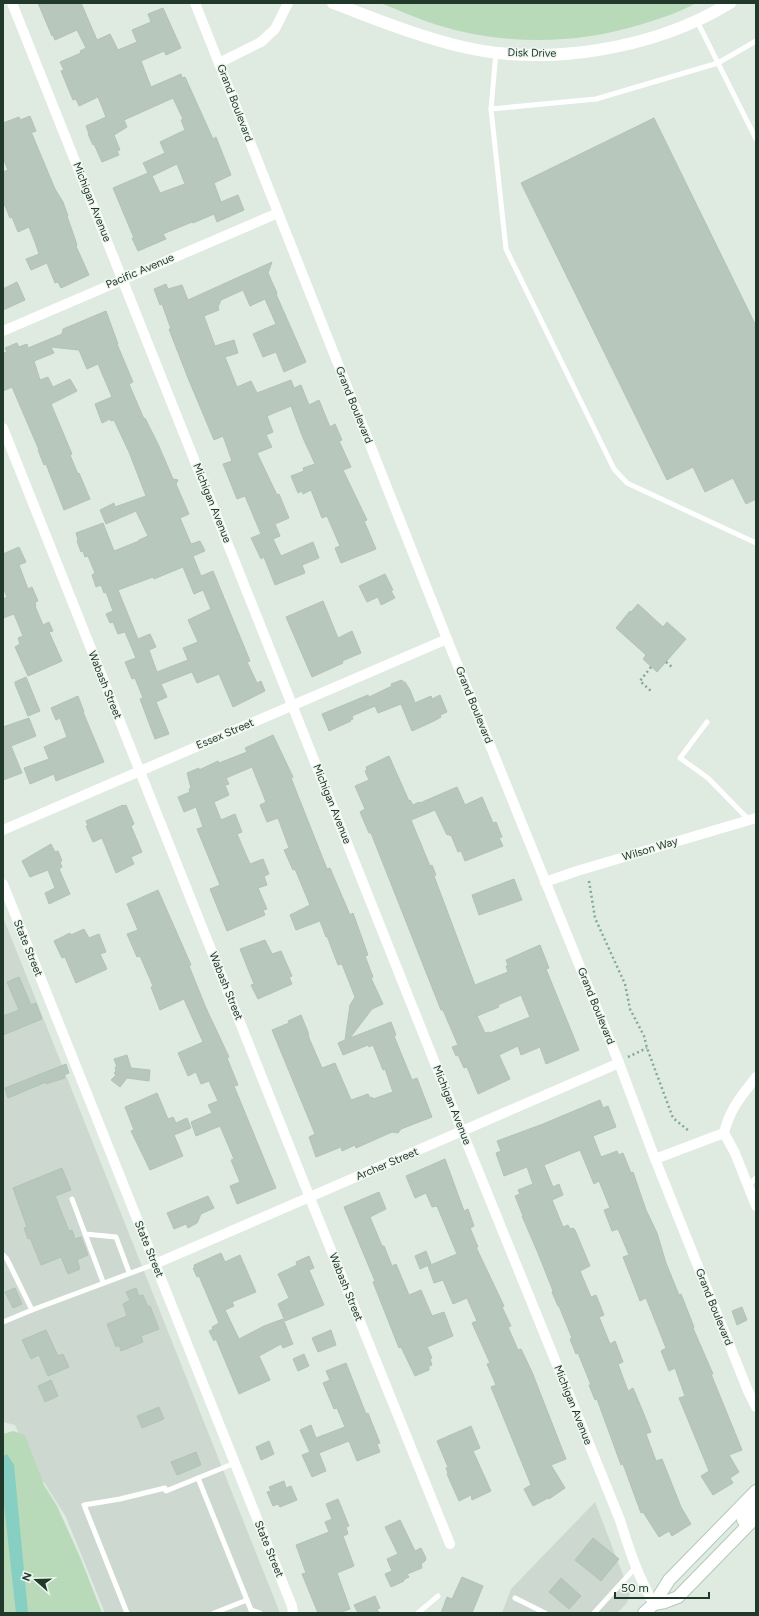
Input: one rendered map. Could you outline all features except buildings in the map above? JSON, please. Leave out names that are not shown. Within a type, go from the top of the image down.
[{"type":"street","name":"Michigan Avenue","points":[[12,3],[462,1131],[620,1520],[635,1568],[654,1604]]},
{"type":"street","name":"Grand Boulevard","points":[[195,3],[545,882],[619,1063],[655,1159],[745,1384],[756,1407]]},
{"type":"street","points":[[219,63],[261,42],[275,29],[288,3]]},
{"type":"street","name":"Disk Drive","points":[[332,3],[456,46],[496,52],[553,55],[618,47],[651,38],[697,20],[730,3]]},
{"type":"street","name":"Pacific Avenue","points":[[3,331],[278,213]]},
{"type":"street","name":"Wabash Street","points":[[3,428],[309,1197],[450,1544]]},
{"type":"street","name":"Essex Street","points":[[3,830],[448,639]]},
{"type":"street","name":"Wilson Way","points":[[545,882],[577,871],[752,819]]},
{"type":"street","name":"State Street","points":[[3,884],[235,1463],[289,1599],[293,1613]]},
{"type":"street","name":"Archer Street","points":[[155,1264],[619,1063]]},
{"type":"street","points":[[756,1077],[732,1108],[727,1118],[724,1133],[735,1153],[756,1206]]},
{"type":"street","points":[[655,1159],[724,1133]]},
{"type":"street","points":[[644,1613],[654,1604],[669,1580],[756,1491]]},
{"type":"street","points":[[722,1553],[732,1531],[756,1506]]},
{"type":"street","points":[[654,1604],[678,1597],[756,1517]]},
{"type":"lane","points":[[697,20],[756,139]]},
{"type":"lane","points":[[491,109],[596,99],[718,63],[756,41]]},
{"type":"lane","points":[[496,52],[491,109],[506,249],[614,469],[627,483],[756,543]]},
{"type":"lane","points":[[707,722],[680,758],[708,778],[752,819]]},
{"type":"lane","points":[[748,1187],[756,1178]]},
{"type":"lane","points":[[72,1199],[103,1282]]},
{"type":"lane","points":[[85,1234],[116,1237],[129,1272]]},
{"type":"lane","points":[[3,1255],[7,1259],[32,1310]]},
{"type":"lane","points":[[3,1322],[129,1272],[155,1264]]},
{"type":"lane","points":[[127,1613],[84,1504],[120,1499],[165,1488],[166,1491],[235,1463]]},
{"type":"lane","points":[[198,1478],[251,1610],[260,1613]]},
{"type":"lane","points":[[594,1613],[635,1568]]},
{"type":"lane","points":[[418,1613],[438,1596]]},
{"type":"lane","points":[[515,1598],[544,1613]]},
{"type":"lane","points":[[214,1613],[247,1600]]},
{"type":"path","points":[[666,662],[672,667]]},
{"type":"path","points":[[651,667],[640,681],[652,692]]},
{"type":"path","points":[[589,881],[595,918],[625,984],[630,1009],[644,1036],[673,1118],[689,1131]]},
{"type":"path","points":[[628,1057],[647,1048]]},
{"type":"shaded area","points":[[3,917],[280,1613],[105,1613],[66,1517],[44,1482],[40,1481],[15,1425],[3,1422]]},
{"type":"shaded area","points":[[595,1502],[630,1593],[627,1603],[617,1613],[502,1613],[511,1589]]},
{"type":"green space","points":[[380,3],[696,3],[668,16],[614,32],[564,39],[538,40],[512,39],[462,32],[430,23]]},
{"type":"green space","points":[[13,1431],[25,1435],[44,1485],[57,1506],[80,1557],[102,1613],[3,1613],[3,1434]]},
{"type":"water","points":[[7,1454],[14,1465],[28,1613],[16,1613],[3,1495],[3,1456]]}]
